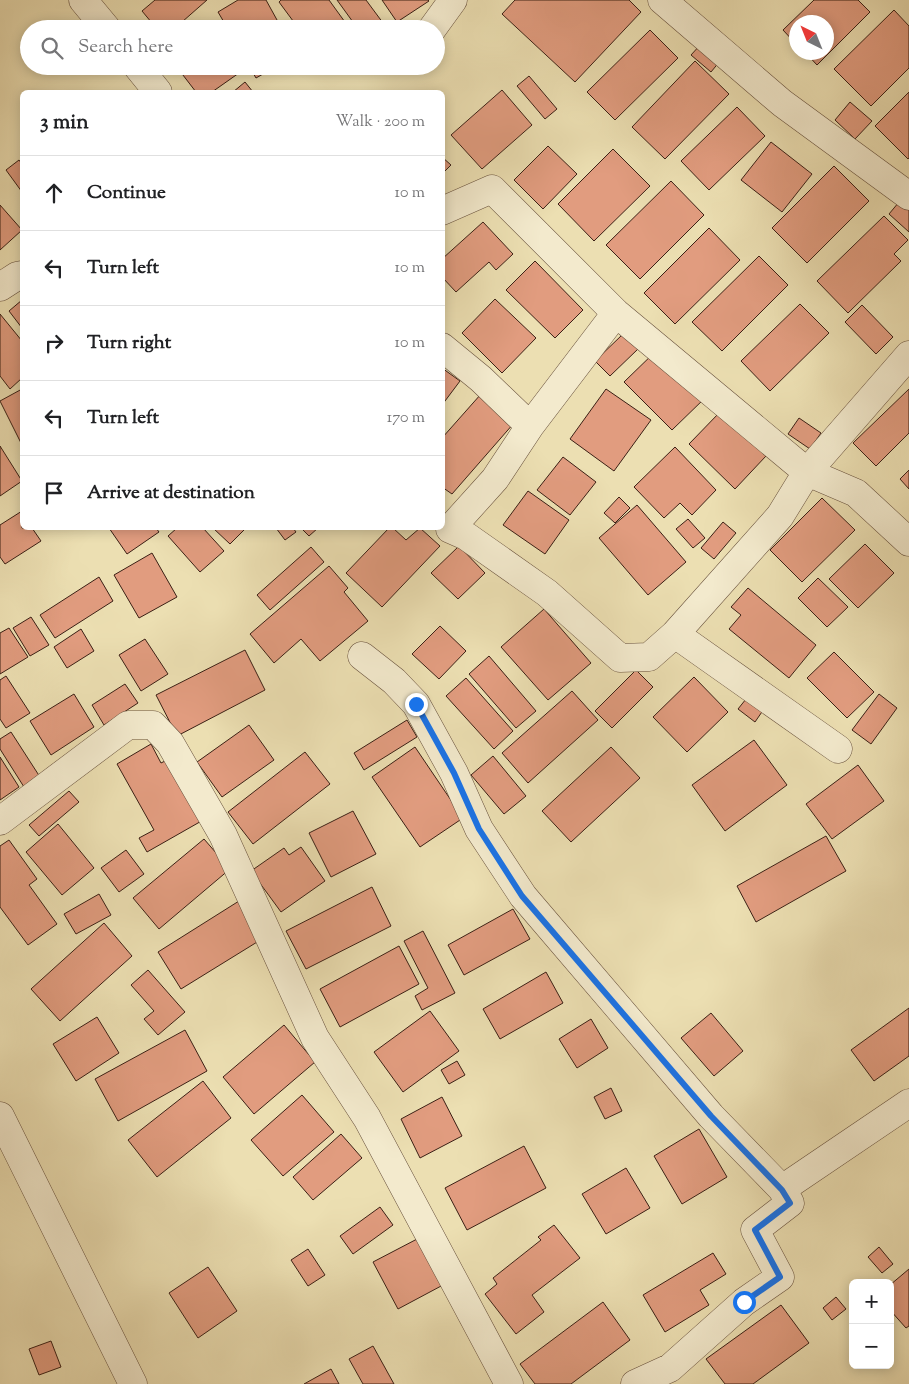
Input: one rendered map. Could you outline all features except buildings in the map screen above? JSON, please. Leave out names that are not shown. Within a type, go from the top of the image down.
[{"type":"street","points":[[83,0],[100,20]]},
{"type":"street","points":[[438,20],[452,0]]},
{"type":"street","points":[[662,0],[782,103],[909,196]]},
{"type":"street","points":[[144,75],[156,90]]},
{"type":"street","points":[[445,210],[492,189],[616,313],[807,472],[856,493],[909,542]]},
{"type":"street","points":[[0,287],[20,275]]},
{"type":"street","points":[[616,313],[530,426],[495,479],[450,529],[466,536],[547,593],[620,658],[648,657],[675,634],[780,516],[807,472],[909,355]]},
{"type":"street","points":[[445,349],[481,379],[530,426]]},
{"type":"street","points":[[675,634],[838,748]]},
{"type":"street","points":[[362,656],[394,680],[416,704],[454,773],[479,829],[522,896],[711,1116],[782,1190],[790,1203],[755,1230],[780,1277],[744,1302],[676,1376],[636,1384]]},
{"type":"street","points":[[0,821],[128,726],[153,725],[170,743],[223,835],[315,1038],[367,1118],[509,1384]]},
{"type":"street","points":[[782,1190],[909,1103]]},
{"type":"street","points":[[0,1116],[133,1384]]},
{"type":"route","points":[[416,704],[454,773],[479,829],[522,896],[711,1116],[782,1190],[790,1203],[755,1230],[780,1277],[744,1302]]}]
